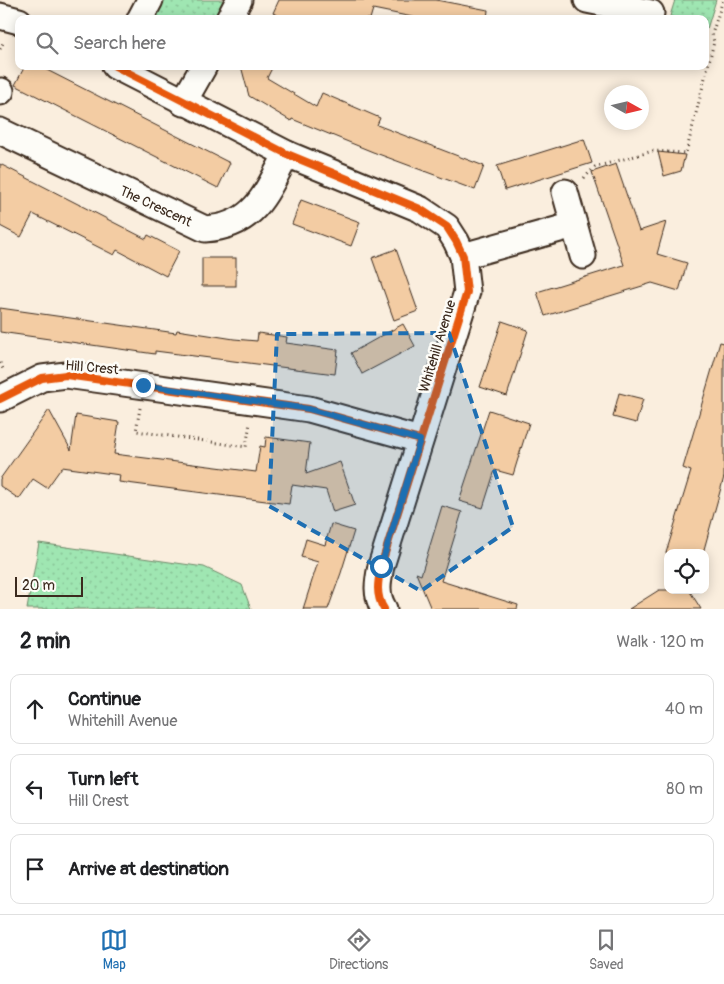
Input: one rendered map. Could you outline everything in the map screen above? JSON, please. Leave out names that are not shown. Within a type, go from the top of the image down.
[{"type":"street","points":[[142,15],[150,0]]},
{"type":"street","points":[[231,15],[239,0]]},
{"type":"street","points":[[588,0],[651,13]]},
{"type":"street","points":[[0,16],[15,20]]},
{"type":"street","name":"Whitehill Avenue","points":[[122,70],[183,103],[287,154],[420,209],[447,227],[456,241],[463,256],[467,292],[464,308],[381,566],[377,588],[380,602],[384,609]]},
{"type":"street","points":[[183,103],[202,70]]},
{"type":"street","name":"The Crescent","points":[[0,131],[205,229],[224,228],[244,219],[266,195],[287,154]]},
{"type":"street","points":[[565,192],[584,256]]},
{"type":"street","points":[[463,256],[574,225]]},
{"type":"street","name":"Hill Crest","points":[[0,399],[42,378],[66,375],[309,409],[420,440]]},
{"type":"path","points":[[709,62],[714,42],[712,34],[722,0]]},
{"type":"path","points":[[565,192],[596,167],[653,151],[686,153],[707,70]]},
{"type":"path","points":[[143,385],[136,431],[246,447],[253,400]]},
{"type":"highlighted area","points":[[449,333],[513,527],[421,591],[269,506],[277,334]]},
{"type":"green space","points":[[160,0],[227,0],[219,15],[152,15]]},
{"type":"green space","points":[[675,0],[716,0],[709,23],[709,15],[670,15]]},
{"type":"green space","points":[[39,543],[204,567],[242,585],[251,609],[27,609]]},
{"type":"building","points":[[279,0],[436,0],[488,10],[487,15],[402,15],[373,9],[371,15],[277,15],[273,13]]},
{"type":"building","points":[[23,70],[47,70],[230,163],[218,188],[15,85]]},
{"type":"building","points":[[242,70],[271,70],[267,78],[316,107],[322,93],[380,118],[377,125],[484,166],[475,190],[292,119],[291,121],[249,96]]},
{"type":"building","points":[[584,139],[592,163],[505,190],[497,166]]},
{"type":"building","points":[[658,152],[685,155],[681,171],[664,176]]},
{"type":"building","points":[[0,164],[146,239],[148,235],[179,251],[166,276],[117,250],[114,255],[33,214],[21,237],[0,226]]},
{"type":"building","points":[[616,164],[639,231],[666,222],[657,254],[687,263],[679,291],[652,283],[545,316],[537,292],[624,265],[592,172]]},
{"type":"building","points":[[301,200],[360,222],[351,246],[292,224]]},
{"type":"building","points":[[396,249],[418,311],[394,320],[372,258]]},
{"type":"building","points":[[202,258],[236,258],[236,286],[202,286]]},
{"type":"building","points":[[0,308],[176,333],[177,330],[234,339],[257,341],[258,333],[287,337],[286,343],[338,350],[335,374],[155,351],[155,354],[0,332]]},
{"type":"building","points":[[502,321],[528,330],[507,396],[480,387]]},
{"type":"building","points":[[403,324],[415,346],[362,374],[351,353]]},
{"type":"building","points":[[720,342],[724,343],[724,477],[704,549],[667,549],[691,471],[683,468]]},
{"type":"building","points":[[619,393],[643,399],[636,423],[613,417]]},
{"type":"building","points":[[49,410],[71,450],[76,415],[119,422],[114,454],[256,472],[260,446],[265,447],[266,437],[310,443],[306,474],[340,462],[355,505],[333,512],[326,490],[292,485],[289,504],[119,482],[120,475],[62,467],[47,488],[33,479],[19,499],[0,486],[0,479]]},
{"type":"building","points":[[489,410],[529,423],[513,475],[495,470],[483,508],[459,501]]},
{"type":"building","points":[[442,506],[462,512],[441,581],[518,605],[517,609],[431,609],[416,573],[421,575]]},
{"type":"building","points":[[331,524],[354,531],[341,573],[328,609],[303,609],[318,562],[301,557],[306,539],[325,545]]},
{"type":"building","points":[[659,590],[664,590],[664,594],[692,594],[701,609],[629,609]]},
{"type":"cycle path","points":[[123,70],[287,154],[420,209],[447,227],[456,241],[463,256],[467,292],[381,566],[378,593],[384,609]]},
{"type":"cycle path","points":[[0,399],[42,378],[66,375],[309,409],[420,440]]},
{"type":"route","points":[[143,385],[309,409],[420,440],[381,566]]}]
